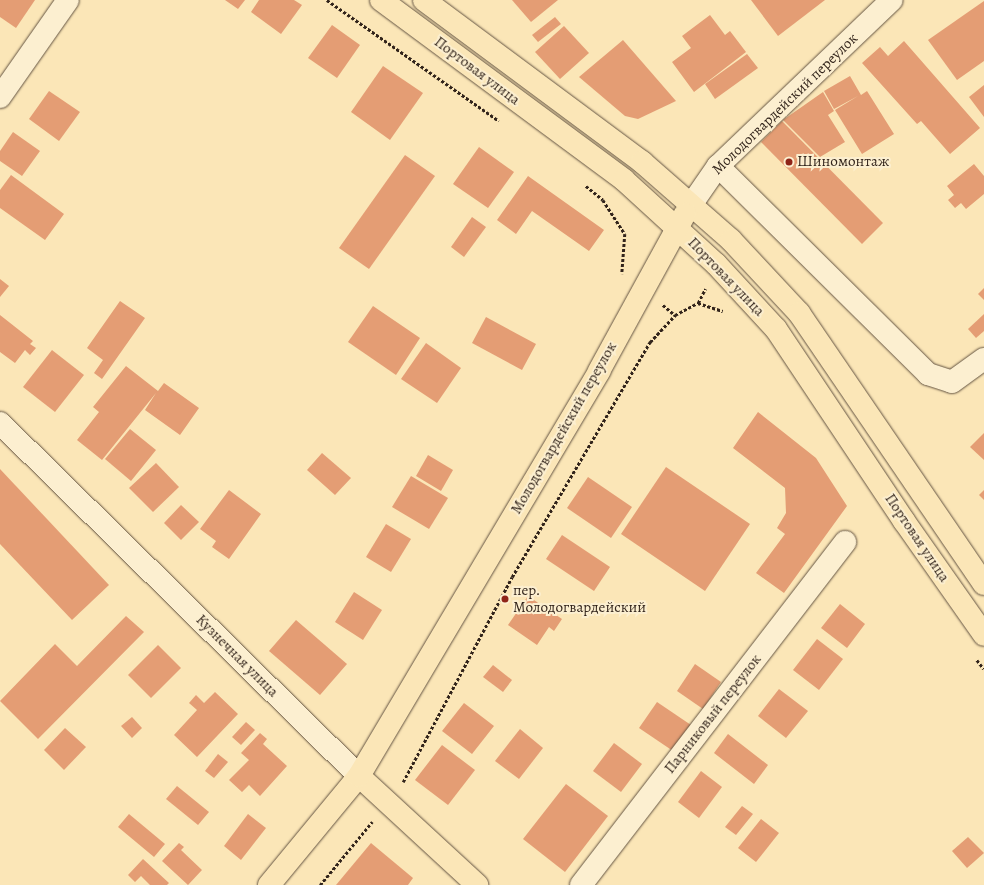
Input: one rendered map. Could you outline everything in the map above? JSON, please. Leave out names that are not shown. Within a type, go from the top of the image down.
[{"type":"main road","name":"Портовая улица","points":[[381,0],[624,180],[677,226],[776,329],[904,521],[984,635]]},
{"type":"main road","name":"Портовая улица","points":[[424,0],[642,162],[731,240],[799,313],[984,584]]},
{"type":"main road","name":"Молодогвардейский переулок","points":[[269,885],[359,776],[599,371],[677,226],[690,205]]},
{"type":"main road","name":"Кузнечная улица","points":[[359,776],[477,885]]},
{"type":"street","points":[[0,97],[68,0]]},
{"type":"street","name":"Молодогвардейский переулок","points":[[690,205],[718,166],[892,0]]},
{"type":"street","points":[[718,166],[928,374],[952,382],[984,359]]},
{"type":"street","name":"Кузнечная улица","points":[[0,423],[359,776]]},
{"type":"street","name":"Парниковый переулок","points":[[581,885],[845,542]]},
{"type":"path","points":[[327,0],[501,123]]},
{"type":"path","points":[[581,182],[603,200],[625,234],[622,275]]},
{"type":"path","points":[[320,885],[399,788],[512,578],[650,342],[675,315],[698,303],[725,311]]},
{"type":"path","points":[[975,658],[984,669]]},
{"type":"building","points":[[0,0],[35,0],[16,28],[0,17]]},
{"type":"building","points":[[225,0],[245,0],[238,9]]},
{"type":"building","points":[[259,0],[294,0],[302,5],[281,34],[251,12]]},
{"type":"building","points":[[512,0],[558,0],[531,22]]},
{"type":"building","points":[[751,0],[825,0],[778,36]]},
{"type":"building","points":[[984,1],[984,61],[957,80],[928,40]]},
{"type":"building","points":[[710,15],[725,35],[730,31],[746,52],[694,92],[672,62],[691,48],[682,36]]},
{"type":"building","points":[[555,17],[561,24],[538,42],[532,35]]},
{"type":"building","points":[[332,25],[360,45],[337,78],[308,58]]},
{"type":"building","points":[[564,26],[589,53],[560,79],[535,52]]},
{"type":"building","points":[[623,40],[676,101],[638,119],[625,116],[579,77]]},
{"type":"building","points":[[904,41],[980,128],[950,154],[921,121],[917,124],[862,63],[880,47],[888,56]]},
{"type":"building","points":[[747,54],[758,68],[715,99],[705,84]]},
{"type":"building","points":[[383,66],[423,93],[390,140],[351,112]]},
{"type":"building","points":[[850,76],[861,95],[867,91],[894,134],[862,154],[835,110],[858,96],[834,109],[824,91]]},
{"type":"building","points":[[984,85],[984,117],[969,97]]},
{"type":"building","points":[[49,91],[80,112],[59,141],[29,119]]},
{"type":"building","points":[[823,92],[834,111],[828,115],[845,142],[820,157],[783,120]]},
{"type":"building","points":[[782,121],[883,223],[862,244],[761,142]]},
{"type":"building","points":[[13,132],[40,151],[22,176],[0,161],[0,151]]},
{"type":"building","points":[[479,147],[514,172],[488,208],[453,184]]},
{"type":"building","points":[[405,155],[435,176],[369,269],[339,248]]},
{"type":"building","points":[[974,164],[984,176],[984,194],[966,209],[961,203],[955,208],[948,200],[954,195],[947,186]]},
{"type":"building","points":[[11,175],[64,214],[45,240],[0,208],[0,190]]},
{"type":"building","points":[[528,176],[604,230],[589,251],[532,211],[516,234],[497,220]]},
{"type":"building","points":[[472,217],[486,227],[464,257],[451,247]]},
{"type":"building","points":[[0,279],[9,286],[0,297]]},
{"type":"building","points":[[984,288],[984,300],[978,294]]},
{"type":"building","points":[[120,301],[145,318],[102,379],[94,373],[103,360],[87,348]]},
{"type":"building","points":[[373,306],[420,338],[396,375],[348,342]]},
{"type":"building","points":[[984,314],[984,331],[976,338],[968,329]]},
{"type":"building","points":[[0,315],[33,341],[30,344],[36,348],[30,355],[25,350],[15,363],[0,352]]},
{"type":"building","points":[[486,317],[536,344],[522,370],[472,343]]},
{"type":"building","points":[[426,343],[461,368],[437,403],[401,379]]},
{"type":"building","points":[[52,350],[84,375],[55,412],[23,387]]},
{"type":"building","points":[[126,366],[158,391],[164,383],[199,408],[180,435],[145,410],[156,393],[102,460],[77,440],[99,412],[93,407]]},
{"type":"building","points":[[758,412],[816,458],[847,506],[784,593],[756,573],[785,534],[777,528],[786,513],[785,488],[733,448]]},
{"type":"building","points":[[130,429],[156,450],[131,481],[105,459]]},
{"type":"building","points":[[984,433],[984,460],[970,447]]},
{"type":"building","points":[[322,453],[351,478],[335,495],[307,470]]},
{"type":"building","points":[[428,455],[453,470],[441,491],[416,476]]},
{"type":"building","points":[[156,463],[179,487],[153,512],[129,488]]},
{"type":"building","points":[[666,467],[750,524],[705,591],[621,534]]},
{"type":"building","points":[[0,469],[109,585],[72,620],[0,544]]},
{"type":"building","points":[[411,476],[448,498],[429,529],[392,507]]},
{"type":"building","points":[[588,477],[632,507],[611,538],[567,508]]},
{"type":"building","points":[[229,490],[261,514],[229,559],[212,547],[216,541],[200,529]]},
{"type":"building","points":[[984,490],[984,500],[979,495]]},
{"type":"building","points":[[181,505],[199,522],[181,540],[164,523]]},
{"type":"building","points":[[386,524],[411,539],[391,572],[366,557]]},
{"type":"building","points":[[562,535],[610,567],[594,591],[546,559]]},
{"type":"building","points":[[354,592],[382,610],[363,640],[335,622]]},
{"type":"building","points":[[528,596],[562,619],[554,631],[549,627],[537,645],[508,625]]},
{"type":"building","points":[[840,604],[865,624],[847,648],[821,628]]},
{"type":"building","points":[[126,616],[144,632],[38,739],[0,701],[55,644],[77,666]]},
{"type":"building","points":[[296,620],[347,664],[320,695],[269,651]]},
{"type":"building","points":[[817,639],[843,659],[819,690],[793,670]]},
{"type":"building","points":[[158,645],[181,668],[151,698],[128,675]]},
{"type":"building","points":[[695,664],[721,682],[703,709],[677,691]]},
{"type":"building","points":[[493,665],[512,680],[503,692],[483,677]]},
{"type":"building","points":[[779,689],[808,711],[786,738],[758,716]]},
{"type":"building","points":[[215,692],[238,714],[197,757],[174,735],[197,710],[189,703],[196,695],[204,703]]},
{"type":"building","points":[[657,702],[691,725],[673,751],[639,728]]},
{"type":"building","points":[[464,703],[494,726],[472,754],[442,731]]},
{"type":"building","points":[[132,717],[142,728],[132,738],[121,726]]},
{"type":"building","points":[[246,722],[255,730],[241,745],[232,737]]},
{"type":"building","points":[[65,728],[86,747],[64,770],[44,750]]},
{"type":"building","points":[[520,729],[543,748],[519,779],[495,761]]},
{"type":"building","points":[[260,733],[267,739],[263,744],[287,766],[260,796],[249,785],[242,792],[229,780],[249,760],[241,753]]},
{"type":"building","points":[[728,734],[768,765],[754,784],[714,753]]},
{"type":"building","points":[[614,743],[642,764],[621,792],[593,771]]},
{"type":"building","points":[[442,745],[475,770],[448,805],[415,780]]},
{"type":"building","points":[[218,754],[228,762],[214,778],[205,771]]},
{"type":"building","points":[[701,771],[722,787],[699,818],[678,802]]},
{"type":"building","points":[[566,784],[608,816],[565,872],[523,839]]},
{"type":"building","points":[[177,786],[209,812],[198,825],[166,799]]},
{"type":"building","points":[[742,806],[753,814],[736,835],[725,827]]},
{"type":"building","points":[[129,814],[165,844],[154,857],[118,827]]},
{"type":"building","points":[[248,814],[266,828],[241,860],[224,846]]},
{"type":"building","points":[[761,819],[779,833],[756,862],[738,848]]},
{"type":"building","points":[[968,837],[984,853],[967,868],[952,851]]},
{"type":"building","points":[[179,843],[184,847],[181,850],[202,870],[188,885],[162,861]]},
{"type":"building","points":[[371,843],[413,878],[408,885],[336,885]]},
{"type":"building","points":[[143,859],[169,883],[167,885],[150,885],[141,876],[135,882],[128,875]]},
{"type":"place","name":"Шиномонтаж","points":[[789,162]]},
{"type":"place","name":"пер. Молодогвардейский","points":[[505,599]]}]
